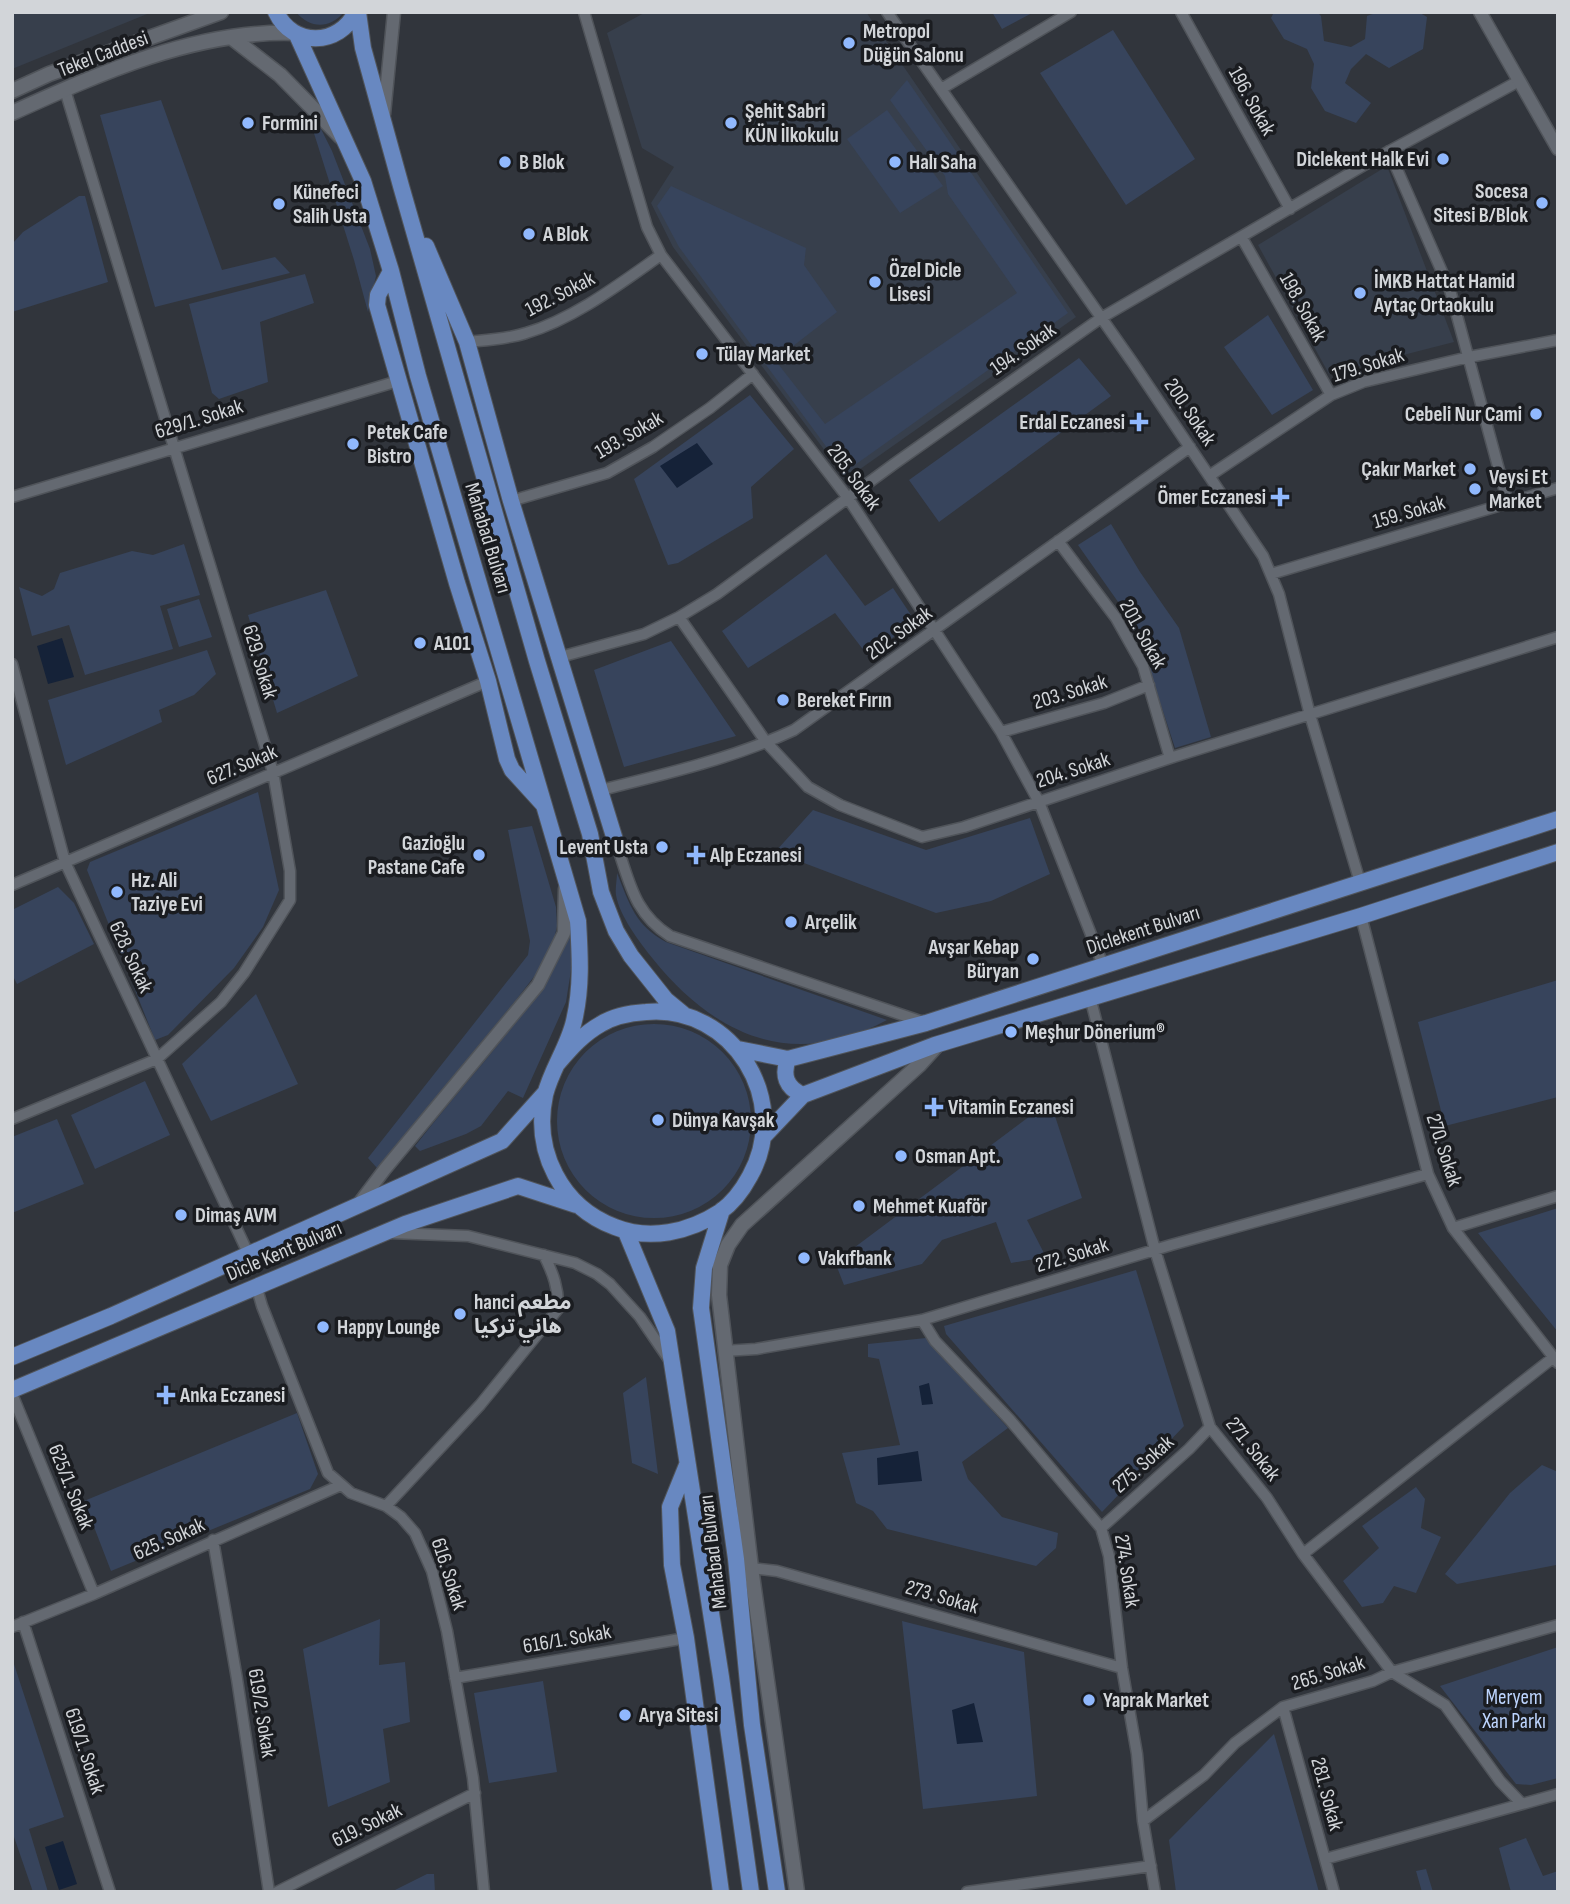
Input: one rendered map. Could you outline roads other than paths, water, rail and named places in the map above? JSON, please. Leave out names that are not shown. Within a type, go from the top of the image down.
[{"type":"main road","points":[[187,26],[203,12]]},
{"type":"main road","points":[[12,91],[49,74],[221,12]]},
{"type":"main road","name":"Mahabad Bulvarı","points":[[276,12],[280,20],[295,34],[363,181],[578,921],[581,978],[574,1023],[558,1063]]},
{"type":"main road","points":[[295,34],[308,39],[331,37],[349,24],[357,12]]},
{"type":"main road","name":"Mahabad Bulvarı","points":[[357,12],[363,48],[401,186],[537,661],[590,834],[601,892],[616,931],[631,956],[666,1000],[685,1015]]},
{"type":"main road","name":"Tekel Caddesi","points":[[12,113],[170,51],[231,37],[295,34]]},
{"type":"main road","points":[[231,37],[280,75],[344,140]]},
{"type":"main road","points":[[401,186],[467,342],[511,501],[616,843]]},
{"type":"main road","points":[[391,271],[378,295],[377,305],[398,381],[488,681],[507,759],[512,770],[545,806]]},
{"type":"main road","name":"Diclekent Bulvarı","points":[[738,1049],[788,1059],[926,1023],[1558,818]]},
{"type":"main road","points":[[590,834],[616,843]]},
{"type":"main road","points":[[764,1136],[803,1095],[938,1044],[1361,916],[1558,852]]},
{"type":"main road","points":[[657,1011],[685,1015],[714,1028],[738,1049],[751,1068],[760,1089],[765,1112],[764,1136],[757,1164],[743,1189],[722,1210],[693,1227],[660,1234],[626,1231],[601,1222],[578,1206],[560,1185],[547,1160],[541,1125],[545,1093],[558,1063],[579,1039],[603,1023],[629,1013],[657,1011]]},
{"type":"main road","points":[[797,1892],[751,1568],[724,1351],[719,1295],[720,1265],[728,1245],[742,1225],[919,1065],[938,1044]]},
{"type":"main road","points":[[788,1059],[784,1071],[786,1082],[790,1088],[803,1095]]},
{"type":"main road","name":"Dicle Kent Bulvarı","points":[[12,1357],[111,1316],[502,1141],[545,1093]]},
{"type":"main road","name":"Dicle Kent Bulvarı","points":[[12,1392],[256,1285],[381,1234],[518,1186],[578,1206]]},
{"type":"main road","name":"Mahabad Bulvarı","points":[[722,1210],[704,1268],[701,1308],[736,1559],[752,1725],[777,1892]]},
{"type":"main road","name":"Mahabad Bulvarı","points":[[626,1231],[667,1331],[721,1677],[751,1892]]},
{"type":"main road","points":[[688,1463],[670,1507],[672,1564],[686,1638],[721,1892]]},
{"type":"street","points":[[383,122],[394,12]]},
{"type":"street","name":"205. Sokak","points":[[584,12],[647,227],[661,254],[848,498],[1001,732],[1039,802],[1103,965]]},
{"type":"street","name":"200. Sokak","points":[[887,12],[1263,556],[1288,627],[1310,715],[1360,882]]},
{"type":"street","points":[[941,89],[1071,12]]},
{"type":"street","name":"196. Sokak","points":[[1181,12],[1290,209]]},
{"type":"street","points":[[1480,12],[1558,149]]},
{"type":"street","name":"194. Sokak","points":[[559,656],[644,634],[679,617],[717,594],[1101,318],[1389,151],[1520,81]]},
{"type":"street","name":"629. Sokak","points":[[12,1119],[157,1059],[221,1002],[244,974],[290,900],[290,872],[273,772],[65,90]]},
{"type":"street","points":[[1389,151],[1450,290],[1508,503]]},
{"type":"street","name":"198. Sokak","points":[[1242,238],[1331,395]]},
{"type":"street","name":"192. Sokak","points":[[467,342],[524,334],[553,323],[619,285],[661,254]]},
{"type":"street","name":"179. Sokak","points":[[1209,476],[1331,395],[1363,382],[1469,357],[1558,340]]},
{"type":"street","name":"193. Sokak","points":[[511,501],[607,473],[653,447],[710,408],[752,374]]},
{"type":"street","name":"629/1. Sokak","points":[[12,497],[398,381]]},
{"type":"street","name":"202. Sokak","points":[[601,789],[678,771],[794,730],[1190,447]]},
{"type":"street","name":"159. Sokak","points":[[1271,574],[1558,488]]},
{"type":"street","name":"201. Sokak","points":[[1058,541],[1116,618],[1143,666],[1170,758]]},
{"type":"street","name":"204. Sokak","points":[[679,617],[766,742],[808,787],[840,805],[922,837],[964,827],[1170,758],[1558,637]]},
{"type":"street","name":"628. Sokak","points":[[12,664],[65,862],[248,1253]]},
{"type":"street","name":"627. Sokak","points":[[12,885],[488,681]]},
{"type":"street","name":"203. Sokak","points":[[1001,732],[1104,703],[1149,685]]},
{"type":"street","points":[[616,843],[638,907],[655,926],[670,936],[926,1023]]},
{"type":"street","points":[[356,1206],[538,985],[564,933],[565,875]]},
{"type":"street","name":"270. Sokak","points":[[1361,916],[1428,1174],[1453,1228],[1556,1360]]},
{"type":"street","name":"271. Sokak","points":[[1090,997],[1155,1250],[1210,1426],[1267,1498],[1303,1554],[1392,1672],[1445,1706],[1500,1781],[1522,1804]]},
{"type":"street","name":"272. Sokak","points":[[724,1351],[756,1349],[922,1320],[1155,1250],[1428,1174]]},
{"type":"street","points":[[1453,1228],[1558,1196]]},
{"type":"street","points":[[381,1234],[468,1236],[575,1263],[610,1284],[640,1317],[672,1364]]},
{"type":"street","points":[[386,1506],[480,1405],[558,1309],[553,1272],[544,1255]]},
{"type":"street","name":"616. Sokak","points":[[256,1285],[261,1306],[328,1473],[351,1493],[386,1506],[401,1517],[415,1533],[432,1572],[447,1631],[475,1793],[484,1892]]},
{"type":"street","name":"274. Sokak","points":[[922,1320],[935,1341],[1010,1420],[1101,1528],[1109,1556],[1122,1668],[1137,1754],[1143,1821],[1155,1892]]},
{"type":"street","points":[[1303,1554],[1556,1360]]},
{"type":"street","name":"625/1. Sokak","points":[[12,1392],[94,1594]]},
{"type":"street","name":"275. Sokak","points":[[1101,1528],[1189,1449],[1210,1426]]},
{"type":"street","name":"625. Sokak","points":[[18,1625],[341,1485]]},
{"type":"street","name":"619/2. Sokak","points":[[214,1540],[269,1892]]},
{"type":"street","name":"273. Sokak","points":[[751,1568],[777,1571],[1122,1668]]},
{"type":"street","name":"619/1. Sokak","points":[[18,1625],[110,1892]]},
{"type":"street","name":"265. Sokak","points":[[1143,1821],[1204,1775],[1235,1744],[1283,1707],[1373,1681],[1392,1672],[1558,1625]]},
{"type":"street","name":"616/1. Sokak","points":[[456,1678],[686,1638]]},
{"type":"street","name":"281. Sokak","points":[[1283,1707],[1334,1892]]},
{"type":"street","name":"619. Sokak","points":[[277,1892],[475,1793]]},
{"type":"street","points":[[1325,1859],[1558,1794]]},
{"type":"street","points":[[967,1892],[1151,1866]]},
{"type":"place","name":"Metropol Düğün Salonu","points":[[849,43]]},
{"type":"place","name":"Formini","points":[[248,123]]},
{"type":"place","name":"Şehit Sabri KÜN İlkokulu","points":[[731,123]]},
{"type":"place","name":"Diclekent Halk Evi","points":[[1443,159]]},
{"type":"place","name":"B Blok","points":[[505,162]]},
{"type":"place","name":"Halı Saha","points":[[895,162]]},
{"type":"place","name":"Socesa Sitesi B/Blok","points":[[1542,203]]},
{"type":"place","name":"Künefeci Salih Usta","points":[[279,204]]},
{"type":"place","name":"A Blok","points":[[529,234]]},
{"type":"place","name":"Özel Dicle Lisesi","points":[[875,282]]},
{"type":"place","name":"İMKB Hattat Hamid Aytaç Ortaokulu","points":[[1360,293]]},
{"type":"place","name":"Tülay Market","points":[[702,354]]},
{"type":"place","name":"Cebeli Nur Cami","points":[[1536,414]]},
{"type":"place","name":"Erdal Eczanesi","points":[[1139,422]]},
{"type":"place","name":"Petek Cafe Bistro","points":[[353,444]]},
{"type":"place","name":"Çakır Market","points":[[1470,469]]},
{"type":"place","name":"Veysi Et Market","points":[[1475,489]]},
{"type":"place","name":"Ömer Eczanesi","points":[[1280,497]]},
{"type":"place","name":"A101","points":[[420,643]]},
{"type":"place","name":"Bereket Fırın","points":[[783,700]]},
{"type":"place","name":"Levent Usta","points":[[662,847]]},
{"type":"place","name":"Gazioğlu Pastane Cafe","points":[[479,855]]},
{"type":"place","name":"Alp Eczanesi","points":[[696,855]]},
{"type":"place","name":"Hz. Ali Taziye Evi","points":[[117,892]]},
{"type":"place","name":"Arçelik","points":[[791,922]]},
{"type":"place","name":"Avşar Kebap Büryan","points":[[1033,959]]},
{"type":"place","name":"Meşhur Dönerium®","points":[[1011,1032]]},
{"type":"place","name":"Vitamin Eczanesi","points":[[934,1107]]},
{"type":"place","name":"Dünya Kavşak","points":[[658,1120]]},
{"type":"place","name":"Osman Apt.","points":[[901,1156]]},
{"type":"place","name":"Mehmet Kuaför","points":[[859,1206]]},
{"type":"place","name":"Dimaş AVM","points":[[181,1215]]},
{"type":"place","name":"Vakıfbank","points":[[804,1258]]},
{"type":"place","name":"hanci مطعم هاني تركيا","points":[[460,1314]]},
{"type":"place","name":"Happy Lounge","points":[[323,1327]]},
{"type":"place","name":"Anka Eczanesi","points":[[166,1395]]},
{"type":"place","name":"Yaprak Market","points":[[1089,1700]]},
{"type":"place","name":"Arya Sitesi","points":[[625,1715]]},
{"type":"park label","name":"Meryem Xan Parkı","points":[[1514,1709]]}]
